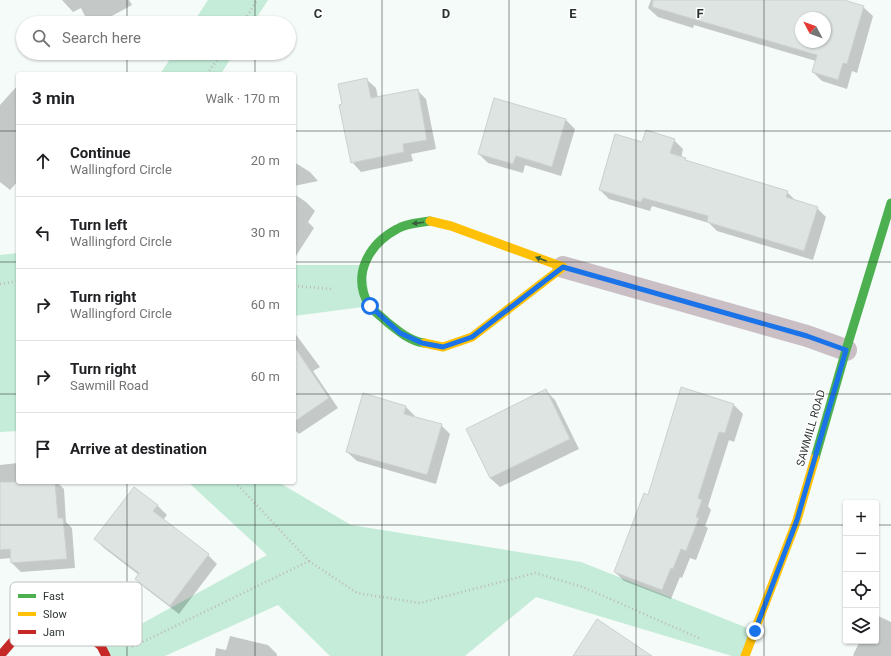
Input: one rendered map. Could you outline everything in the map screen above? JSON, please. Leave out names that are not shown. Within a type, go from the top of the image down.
[{"type":"street","name":"SAWMILL ROAD","points":[[745,656],[797,520],[846,350],[891,203]]},
{"type":"street","points":[[563,267],[472,337],[443,347],[422,343],[400,333],[370,306],[363,291],[361,279],[364,265],[370,252],[382,239],[398,228],[430,221],[451,226],[563,267],[807,336],[846,350]]},
{"type":"street","points":[[0,656],[10,644]]},
{"type":"street","points":[[101,646],[106,656]]},
{"type":"path","points":[[247,16],[257,0]]},
{"type":"path","points":[[208,72],[217,60]]},
{"type":"path","points":[[0,284],[16,281]]},
{"type":"path","points":[[296,286],[363,291]]},
{"type":"path","points":[[237,484],[309,561],[357,593],[420,603],[535,573],[583,587],[701,639]]},
{"type":"path","points":[[142,642],[309,561]]},
{"type":"path","points":[[128,649],[134,646]]},
{"type":"green space","points":[[208,0],[268,0],[258,16],[198,16]]},
{"type":"green space","points":[[169,60],[230,60],[222,72],[161,72]]},
{"type":"green space","points":[[16,253],[16,431],[0,432],[0,255]]},
{"type":"green space","points":[[296,265],[365,265],[370,306],[296,316]]},
{"type":"green space","points":[[190,484],[281,484],[351,525],[581,562],[755,631],[745,656],[732,656],[536,597],[465,656],[330,656],[278,605],[165,656],[106,656],[101,646],[142,646],[142,624],[267,555]]},
{"type":"building","points":[[653,0],[844,0],[864,6],[847,64],[843,63],[838,80],[812,72],[817,55],[652,7]]},
{"type":"building","points":[[367,78],[371,98],[418,89],[427,140],[403,144],[404,152],[351,163],[339,105],[342,104],[338,84]]},
{"type":"building","points":[[494,98],[566,119],[552,167],[516,156],[513,164],[478,154]]},
{"type":"building","points":[[646,130],[675,139],[670,153],[686,158],[685,160],[788,191],[786,197],[818,207],[804,251],[707,222],[708,216],[643,198],[641,202],[599,190],[615,134],[642,142]]},
{"type":"building","points":[[296,349],[329,398],[296,421]]},
{"type":"building","points":[[681,387],[734,404],[725,433],[719,432],[698,498],[702,500],[696,517],[699,518],[686,551],[681,549],[662,590],[614,572],[644,493],[648,495]]},
{"type":"building","points":[[546,389],[570,439],[490,478],[466,429]]},
{"type":"building","points":[[363,393],[406,406],[404,414],[442,424],[427,475],[346,452]]},
{"type":"building","points":[[0,482],[16,482],[16,484],[55,484],[58,518],[63,518],[67,559],[11,563],[10,549],[0,550]]},
{"type":"building","points":[[134,487],[158,505],[153,511],[209,554],[170,606],[142,584],[142,582],[139,582],[135,579],[139,573],[94,539]]},
{"type":"building","points":[[597,619],[652,656],[573,656]]},
{"type":"traffic: fast","points":[[815,458],[891,203]]},
{"type":"traffic: fast","points":[[424,343],[404,335],[373,309],[369,305],[364,294],[362,283],[366,261],[378,243],[387,235],[401,227],[409,224],[430,221]]},
{"type":"traffic: slow","points":[[424,343],[443,347],[472,337],[563,267],[451,226],[430,221]]},
{"type":"traffic: slow","points":[[745,656],[797,520],[815,458]]},
{"type":"traffic: jam","points":[[0,656],[10,644]]},
{"type":"traffic: jam","points":[[101,646],[106,656]]},
{"type":"route","points":[[370,306],[400,333],[422,343],[443,347],[472,337],[563,267],[807,336],[846,350],[797,520],[755,631]]}]
